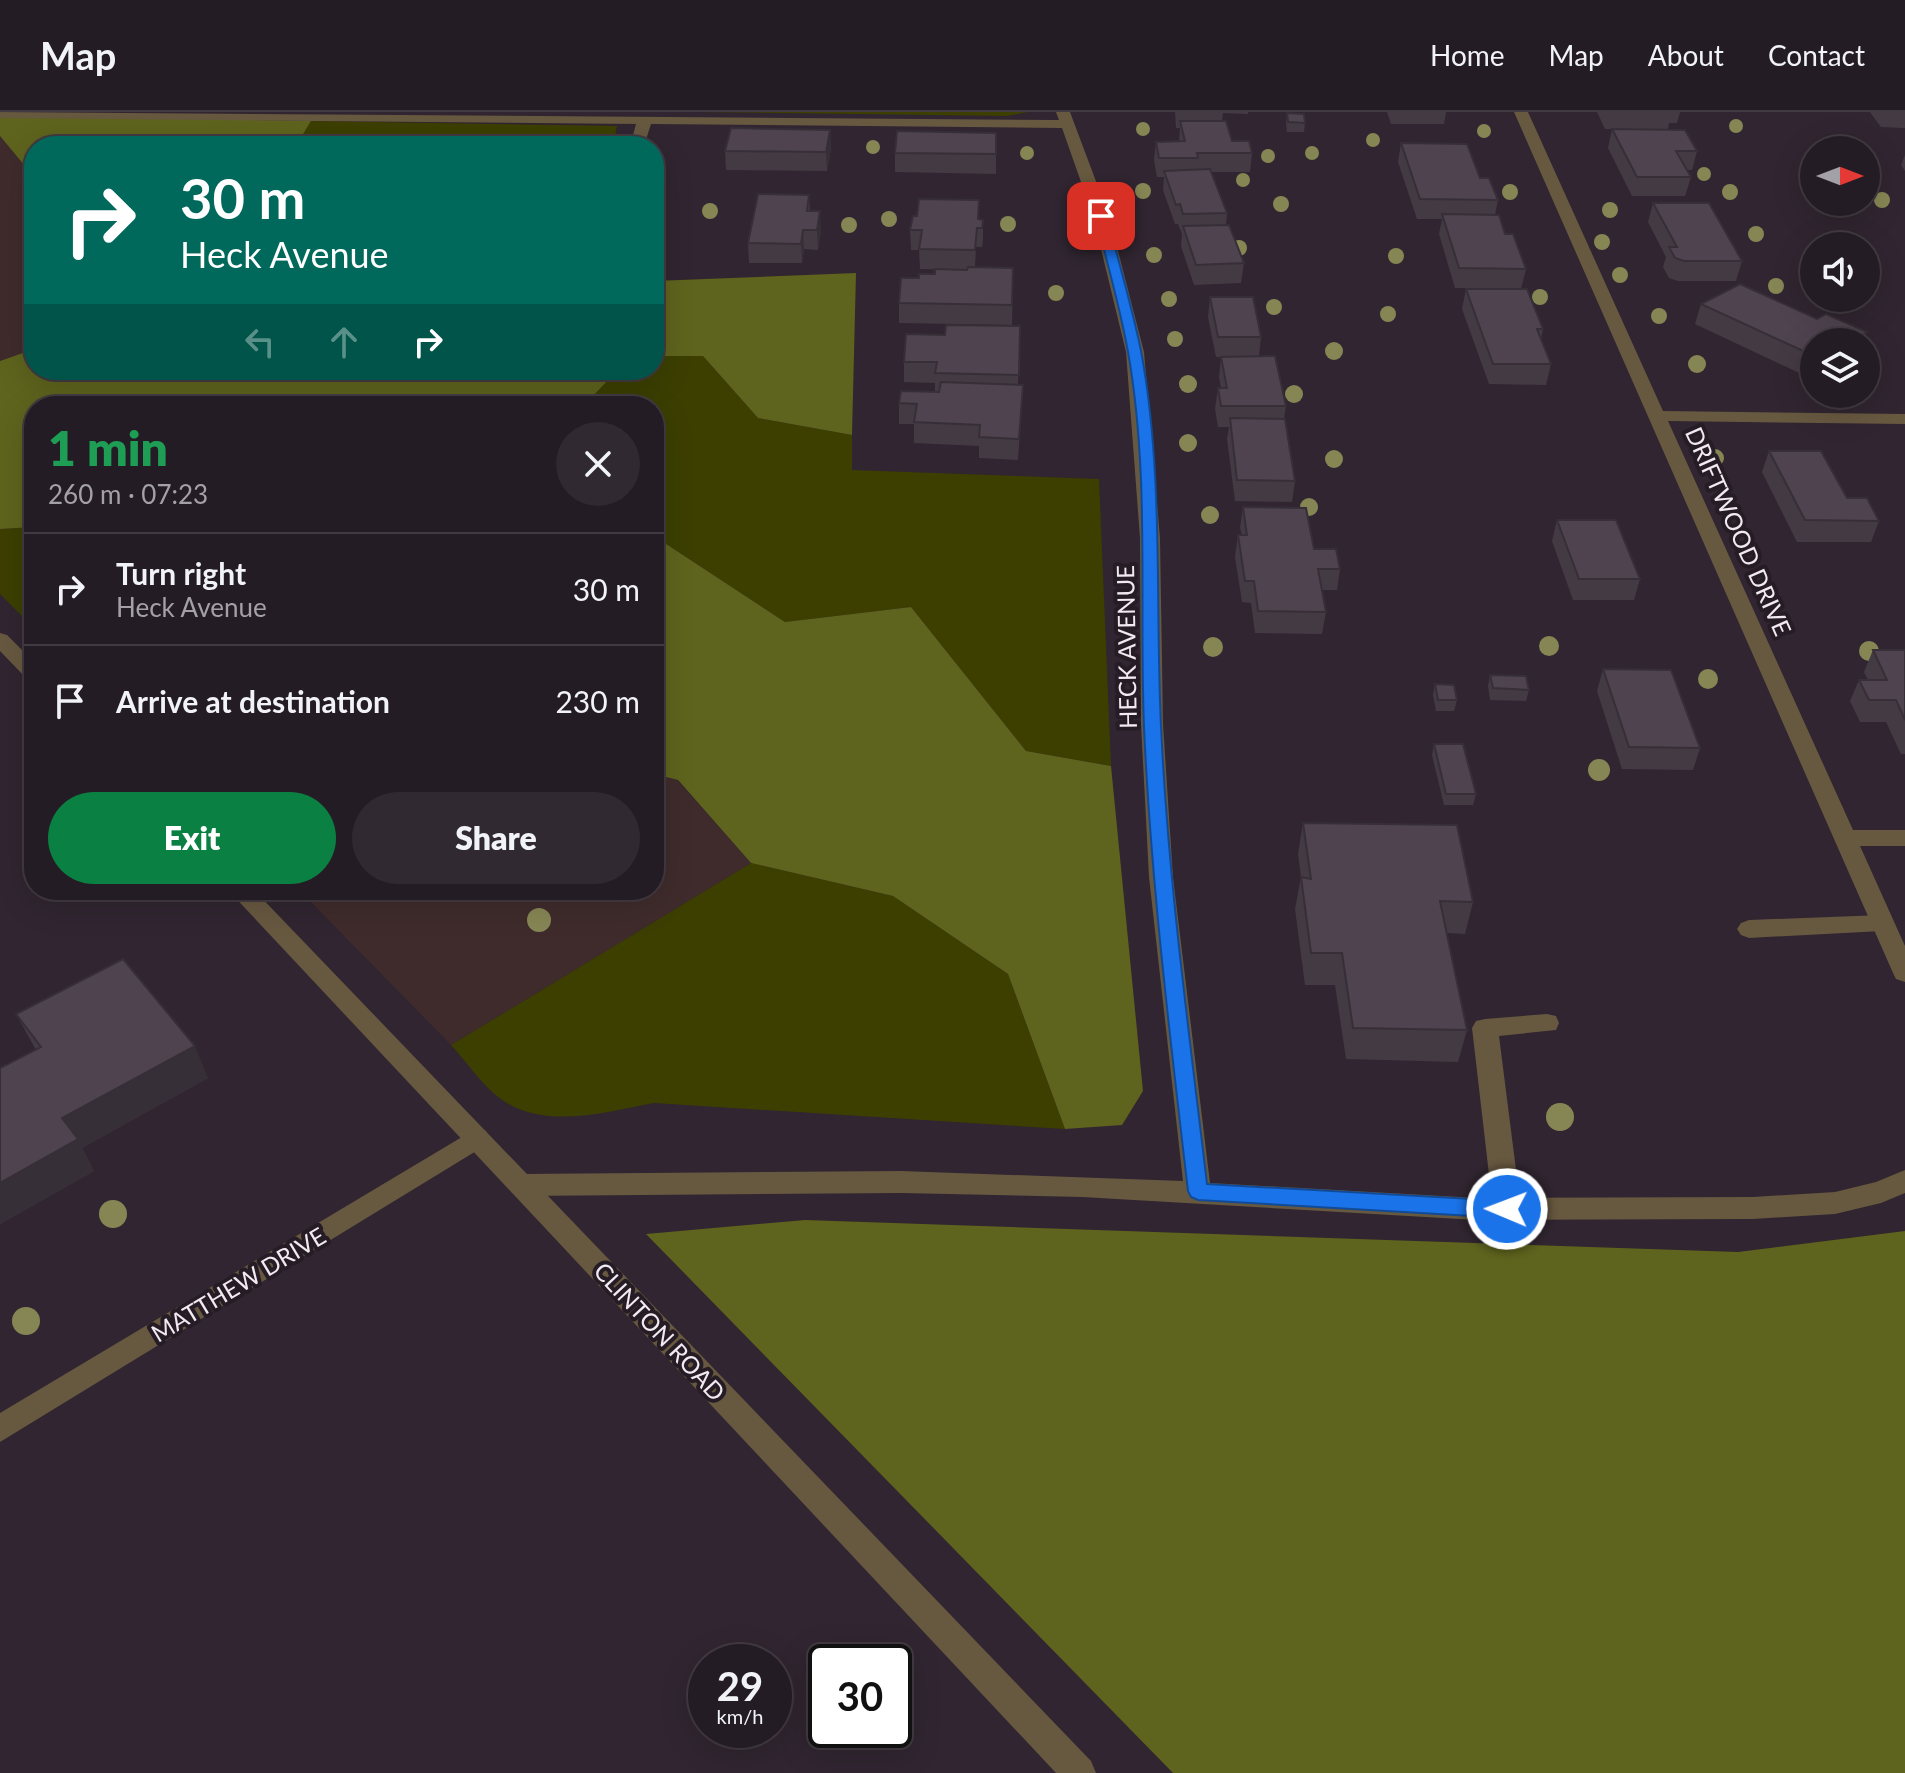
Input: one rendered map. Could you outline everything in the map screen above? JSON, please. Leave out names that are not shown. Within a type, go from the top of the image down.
[{"type":"street","name":"DRIFTWOOD DRIVE","points":[[1521,112],[1905,973]]},
{"type":"street","points":[[0,114],[542,115],[645,119],[1065,118]]},
{"type":"street","name":"HECK AVENUE","points":[[1065,118],[1101,216],[1135,352],[1150,538],[1152,724],[1161,877],[1198,1191]]},
{"type":"street","points":[[640,136],[645,119]]},
{"type":"street","points":[[1659,416],[1905,419]]},
{"type":"street","points":[[0,639],[24,664]]},
{"type":"street","points":[[1847,838],[1905,838]]},
{"type":"street","name":"CLINTON ROAD","points":[[250,900],[1079,1773]]},
{"type":"street","points":[[1749,929],[1882,923]]},
{"type":"street","points":[[1507,1209],[1485,1028],[1547,1023]]},
{"type":"street","name":"MATTHEW DRIVE","points":[[0,1429],[477,1138]]},
{"type":"street","points":[[521,1185],[901,1182],[1198,1191],[1507,1209],[1753,1208],[1835,1203],[1881,1192],[1905,1181]]},
{"type":"shaded area","points":[[698,112],[1028,112],[1007,116]]},
{"type":"shaded area","points":[[311,121],[617,126],[615,136],[302,136]]},
{"type":"shaded area","points":[[0,136],[24,165],[24,353],[0,361]]},
{"type":"shaded area","points":[[664,356],[703,356],[758,418],[852,435],[852,470],[1099,479],[1111,766],[1026,751],[911,607],[785,622],[664,543],[664,396],[593,396],[608,380],[664,380]]},
{"type":"shaded area","points":[[24,528],[24,618],[0,594],[0,529]]},
{"type":"shaded area","points":[[664,777],[677,780],[751,863],[451,1045],[309,900],[664,900]]},
{"type":"shaded area","points":[[751,863],[893,896],[1008,974],[1065,1129],[654,1103],[596,1114],[557,1117],[519,1109],[502,1100],[451,1045]]},
{"type":"green space","points":[[0,116],[311,121],[302,136],[24,136],[24,165],[0,136]]},
{"type":"green space","points":[[856,273],[852,435],[758,418],[703,356],[664,356],[664,281]]},
{"type":"green space","points":[[24,353],[24,380],[608,380],[593,396],[24,396],[24,528],[0,529],[0,361]]},
{"type":"green space","points":[[664,543],[785,622],[911,607],[1026,751],[1111,766],[1143,1091],[1122,1125],[1065,1129],[1008,974],[893,896],[751,863],[678,780],[664,776]]},
{"type":"green space","points":[[805,1220],[1738,1252],[1905,1231],[1905,1773],[1173,1773],[646,1234]]},
{"type":"building","points":[[1287,113],[1304,114],[1305,123],[1288,122]]},
{"type":"building","points":[[1180,121],[1226,121],[1232,141],[1249,141],[1252,153],[1197,153],[1198,158],[1159,158],[1156,142],[1185,141]]},
{"type":"building","points":[[731,128],[830,130],[826,152],[725,151]]},
{"type":"building","points":[[1612,129],[1685,130],[1697,151],[1676,151],[1691,177],[1637,177]]},
{"type":"building","points":[[897,131],[996,133],[996,154],[895,153]]},
{"type":"building","points":[[1401,143],[1467,144],[1480,178],[1489,178],[1498,200],[1420,199]]},
{"type":"building","points":[[1210,169],[1227,213],[1183,214],[1180,204],[1176,205],[1164,171]]},
{"type":"building","points":[[758,194],[809,195],[807,211],[820,211],[817,230],[803,230],[801,244],[748,243]]},
{"type":"building","points":[[919,199],[979,200],[978,219],[983,220],[982,228],[977,228],[975,250],[919,249],[922,230],[910,230],[913,216],[917,216]]},
{"type":"building","points":[[1653,203],[1709,203],[1742,261],[1684,261],[1675,258],[1669,247],[1677,247]]},
{"type":"building","points":[[1442,214],[1499,215],[1505,234],[1513,234],[1526,269],[1459,268]]},
{"type":"building","points":[[1229,225],[1244,263],[1196,265],[1183,226]]},
{"type":"building","points":[[968,267],[1013,268],[1012,305],[899,303],[901,278],[935,274],[935,269],[967,270]]},
{"type":"building","points":[[1740,284],[1817,319],[1826,314],[1858,328],[1800,328],[1800,350],[1701,304]]},
{"type":"building","points":[[1466,289],[1527,289],[1543,329],[1537,329],[1551,364],[1493,364]]},
{"type":"building","points":[[1210,297],[1253,297],[1261,337],[1218,337]]},
{"type":"building","points":[[946,325],[1020,326],[1019,375],[935,373],[937,362],[904,362],[906,334],[945,335]]},
{"type":"building","points":[[1275,356],[1286,406],[1221,406],[1218,388],[1227,388],[1221,357]]},
{"type":"building","points":[[941,382],[1023,385],[1019,439],[979,437],[980,425],[914,422],[917,404],[899,403],[901,391],[939,392]]},
{"type":"building","points":[[1230,418],[1285,419],[1295,481],[1237,480]]},
{"type":"building","points":[[1769,451],[1821,451],[1847,498],[1867,498],[1879,521],[1805,520]]},
{"type":"building","points":[[1243,507],[1306,508],[1314,549],[1336,549],[1340,569],[1318,569],[1326,612],[1258,611],[1254,581],[1245,581],[1238,535],[1247,535]]},
{"type":"building","points":[[1557,520],[1616,520],[1640,579],[1579,579]]},
{"type":"building","points":[[1873,650],[1905,650],[1905,720],[1896,700],[1869,700],[1859,680],[1887,680]]},
{"type":"building","points":[[1603,669],[1671,670],[1700,748],[1629,747]]},
{"type":"building","points":[[1490,675],[1526,676],[1529,690],[1493,688]]},
{"type":"building","points":[[1435,684],[1454,685],[1457,700],[1438,700]]},
{"type":"building","points":[[1434,744],[1463,744],[1476,794],[1446,794]]},
{"type":"building","points":[[1303,823],[1457,825],[1473,902],[1440,901],[1467,1030],[1353,1028],[1342,953],[1311,953],[1301,877],[1311,879]]},
{"type":"building","points":[[123,959],[195,1046],[62,1118],[78,1139],[0,1183],[0,1068],[41,1047],[16,1014]]},
{"type":"route","points":[[1101,216],[1135,352],[1143,429],[1150,538],[1152,724],[1161,877],[1198,1191],[1507,1209]]}]
